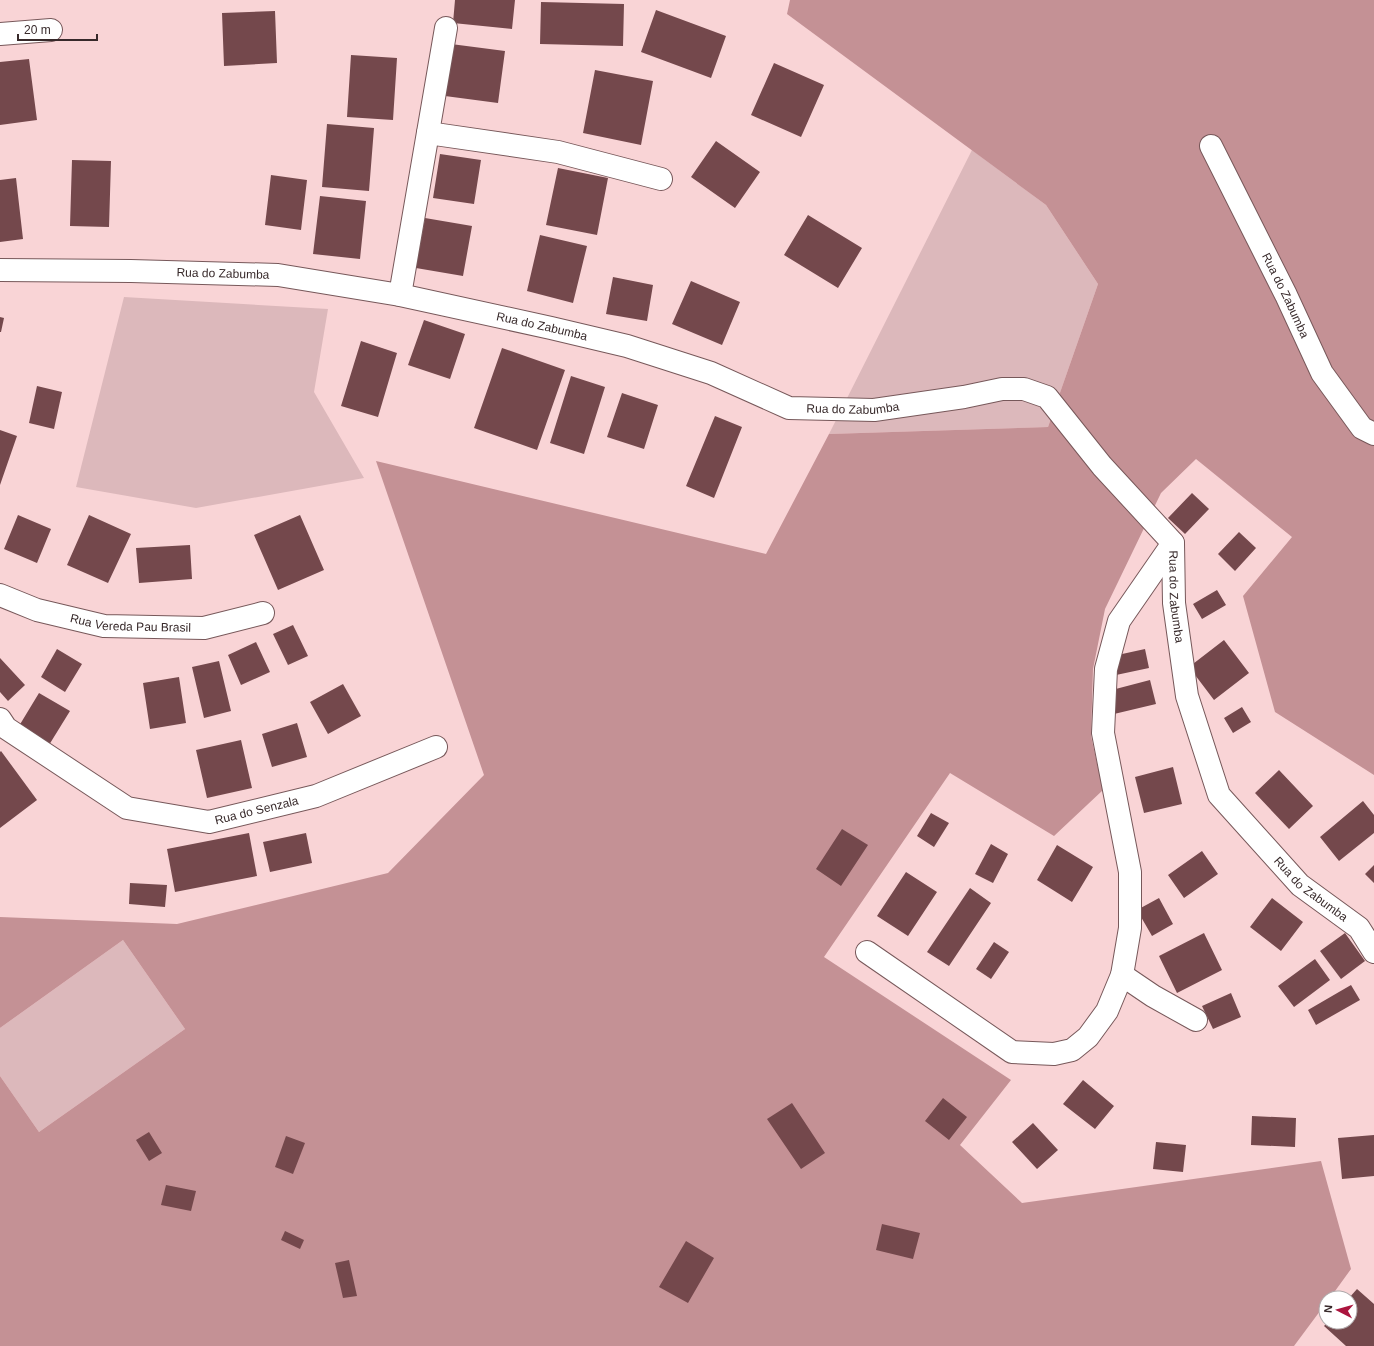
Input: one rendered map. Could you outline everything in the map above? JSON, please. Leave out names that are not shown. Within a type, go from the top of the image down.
[{"type":"street","points":[[400,295],[446,28]]},
{"type":"street","points":[[0,34],[51,30]]},
{"type":"street","points":[[428,133],[558,152],[661,179]]},
{"type":"street","name":"Rua do Zabumba","points":[[1211,146],[1286,295],[1322,373],[1362,428],[1374,434]]},
{"type":"street","name":"Rua do Zabumba","points":[[0,270],[131,271],[278,276],[400,295],[627,346],[710,373],[790,408],[874,410],[964,397],[1002,389],[1024,389],[1047,397],[1102,466],[1173,543],[1174,603],[1187,696],[1219,795],[1300,885],[1359,928],[1374,952]]},
{"type":"street","points":[[867,952],[1012,1052],[1054,1054],[1072,1050],[1088,1037],[1107,1010],[1122,975],[1130,928],[1130,872],[1103,733],[1106,669],[1120,621],[1173,543]]},
{"type":"street","name":"Rua Vereda Pau Brasil","points":[[0,595],[37,610],[104,626],[204,628],[263,613]]},
{"type":"street","name":"Rua do Senzala","points":[[2,726],[127,808],[209,822],[316,796],[436,747]]},
{"type":"street","points":[[1122,975],[1153,996],[1196,1020]]},
{"type":"shaded area","points":[[790,0],[1374,0],[1374,775],[1275,712],[1243,596],[1292,537],[1196,459],[1161,493],[1105,609],[1093,669],[1091,736],[1103,790],[1054,836],[950,773],[824,957],[1011,1080],[960,1145],[1022,1203],[1321,1161],[1351,1269],[1336,1290],[1318,1290],[1318,1314],[1294,1346],[0,1346],[0,1076],[39,1132],[185,1029],[123,940],[0,1028],[0,917],[177,924],[388,873],[484,775],[376,461],[766,554],[829,434],[1048,427],[1098,284],[1046,205],[787,14]]},
{"type":"shaded area","points":[[972,150],[1046,205],[1098,284],[1048,427],[829,434]]},
{"type":"shaded area","points":[[124,297],[328,309],[314,392],[364,478],[196,508],[76,487]]},
{"type":"shaded area","points":[[123,940],[185,1029],[39,1132],[0,1076],[0,1028]]},
{"type":"building","points":[[455,0],[515,0],[512,29],[453,23]]},
{"type":"building","points":[[541,2],[624,4],[623,46],[540,44]]},
{"type":"building","points":[[656,10],[726,36],[711,78],[641,52]]},
{"type":"building","points":[[275,11],[277,63],[224,66],[222,13]]},
{"type":"building","points":[[451,44],[505,51],[498,103],[445,96]]},
{"type":"building","points":[[351,55],[397,58],[393,120],[347,117]]},
{"type":"building","points":[[29,59],[37,120],[0,125],[0,62]]},
{"type":"building","points":[[774,63],[824,85],[801,137],[751,115]]},
{"type":"building","points":[[595,70],[653,81],[641,145],[583,133]]},
{"type":"building","points":[[327,124],[374,128],[369,191],[322,187]]},
{"type":"building","points":[[716,141],[760,172],[735,208],[691,177]]},
{"type":"building","points":[[440,154],[481,160],[474,204],[433,198]]},
{"type":"building","points":[[72,160],[111,161],[109,227],[70,226]]},
{"type":"building","points":[[558,168],[608,178],[597,235],[546,225]]},
{"type":"building","points":[[271,175],[307,180],[301,230],[265,225]]},
{"type":"building","points":[[16,178],[23,239],[0,242],[0,180]]},
{"type":"building","points":[[320,196],[366,201],[360,259],[313,254]]},
{"type":"building","points":[[808,215],[862,248],[838,288],[784,255]]},
{"type":"building","points":[[425,218],[472,226],[463,276],[416,268]]},
{"type":"building","points":[[540,235],[587,246],[573,303],[527,291]]},
{"type":"building","points":[[613,277],[653,285],[647,321],[606,314]]},
{"type":"building","points":[[691,281],[740,302],[722,345],[672,324]]},
{"type":"building","points":[[0,317],[4,318],[1,332],[0,332]]},
{"type":"building","points":[[424,320],[465,334],[450,379],[408,365]]},
{"type":"building","points":[[361,341],[397,353],[378,417],[341,406]]},
{"type":"building","points":[[502,348],[565,370],[537,450],[474,428]]},
{"type":"building","points":[[571,376],[605,387],[584,454],[550,443]]},
{"type":"building","points":[[37,386],[62,392],[54,429],[29,423]]},
{"type":"building","points":[[622,393],[658,405],[644,449],[607,437]]},
{"type":"building","points":[[715,416],[742,427],[714,498],[686,486]]},
{"type":"building","points":[[0,430],[17,436],[0,485]]},
{"type":"building","points":[[1192,493],[1209,509],[1185,534],[1168,518]]},
{"type":"building","points":[[18,515],[51,529],[37,563],[4,549]]},
{"type":"building","points":[[89,515],[131,534],[108,583],[67,565]]},
{"type":"building","points":[[300,515],[324,570],[278,590],[254,535]]},
{"type":"building","points":[[1239,532],[1256,548],[1235,571],[1218,554]]},
{"type":"building","points":[[190,545],[192,579],[139,583],[136,548]]},
{"type":"building","points":[[1217,590],[1226,605],[1202,619],[1193,604]]},
{"type":"building","points":[[293,625],[308,656],[288,665],[273,634]]},
{"type":"building","points":[[1224,640],[1249,673],[1214,700],[1189,667]]},
{"type":"building","points":[[256,642],[270,672],[241,685],[228,655]]},
{"type":"building","points":[[57,649],[82,664],[65,692],[41,677]]},
{"type":"building","points":[[1145,649],[1149,668],[1116,675],[1113,656]]},
{"type":"building","points":[[0,658],[25,685],[8,701],[0,692]]},
{"type":"building","points":[[219,661],[231,711],[204,718],[192,667]]},
{"type":"building","points":[[179,677],[186,723],[150,729],[143,683]]},
{"type":"building","points":[[1150,680],[1156,704],[1114,714],[1108,691]]},
{"type":"building","points":[[343,684],[361,716],[328,734],[310,702]]},
{"type":"building","points":[[39,693],[70,711],[49,745],[19,726]]},
{"type":"building","points":[[1242,707],[1251,722],[1233,733],[1224,718]]},
{"type":"building","points":[[297,723],[307,757],[272,767],[262,734]]},
{"type":"building","points":[[241,740],[252,788],[207,798],[196,750]]},
{"type":"building","points":[[1,751],[37,800],[0,828],[0,752]]},
{"type":"building","points":[[1173,767],[1182,804],[1144,813],[1135,777]]},
{"type":"building","points":[[1279,770],[1313,806],[1289,829],[1255,793]]},
{"type":"building","points":[[1363,801],[1374,815],[1374,833],[1339,861],[1320,837]]},
{"type":"building","points":[[931,813],[949,823],[934,847],[917,836]]},
{"type":"building","points":[[842,829],[868,845],[841,886],[816,869]]},
{"type":"building","points":[[249,833],[257,876],[175,892],[167,849]]},
{"type":"building","points":[[306,833],[312,863],[270,872],[263,842]]},
{"type":"building","points":[[991,844],[1008,854],[993,883],[975,874]]},
{"type":"building","points":[[1057,845],[1093,867],[1072,902],[1037,880]]},
{"type":"building","points":[[1202,851],[1218,874],[1184,898],[1168,875]]},
{"type":"building","points":[[1374,865],[1374,883],[1365,874]]},
{"type":"building","points":[[906,872],[937,892],[908,936],[877,916]]},
{"type":"building","points":[[130,883],[167,885],[165,907],[129,904]]},
{"type":"building","points":[[970,888],[991,903],[949,966],[927,952]]},
{"type":"building","points":[[1159,898],[1173,924],[1152,936],[1137,910]]},
{"type":"building","points":[[1272,898],[1303,922],[1281,951],[1250,927]]},
{"type":"building","points":[[1204,933],[1222,970],[1177,993],[1159,956]]},
{"type":"building","points":[[1345,933],[1365,961],[1341,979],[1320,951]]},
{"type":"building","points":[[994,942],[1009,952],[991,979],[976,969]]},
{"type":"building","points":[[1315,959],[1330,980],[1294,1007],[1278,986]]},
{"type":"building","points":[[1351,985],[1360,1000],[1316,1025],[1308,1010]]},
{"type":"building","points":[[1231,993],[1241,1017],[1213,1029],[1202,1006]]},
{"type":"building","points":[[1083,1080],[1114,1106],[1095,1129],[1063,1104]]},
{"type":"building","points":[[943,1098],[967,1117],[949,1140],[925,1121]]},
{"type":"building","points":[[792,1103],[825,1153],[801,1169],[767,1119]]},
{"type":"building","points":[[1252,1116],[1296,1118],[1295,1147],[1251,1145]]},
{"type":"building","points":[[1033,1123],[1058,1150],[1037,1169],[1012,1142]]},
{"type":"building","points":[[149,1132],[162,1153],[149,1161],[136,1140]]},
{"type":"building","points":[[1374,1135],[1374,1176],[1342,1179],[1338,1138]]},
{"type":"building","points":[[286,1136],[305,1143],[293,1174],[275,1167]]},
{"type":"building","points":[[1156,1142],[1186,1145],[1183,1172],[1153,1169]]},
{"type":"building","points":[[166,1185],[196,1191],[191,1211],[161,1205]]},
{"type":"building","points":[[882,1224],[920,1233],[913,1259],[876,1250]]},
{"type":"building","points":[[285,1231],[304,1240],[300,1249],[281,1240]]},
{"type":"building","points":[[686,1241],[714,1258],[688,1303],[659,1287]]},
{"type":"building","points":[[349,1260],[357,1296],[343,1298],[335,1263]]},
{"type":"building","points":[[1357,1289],[1374,1304],[1374,1346],[1346,1346],[1328,1330],[1358,1330],[1358,1290],[1356,1290]]}]
